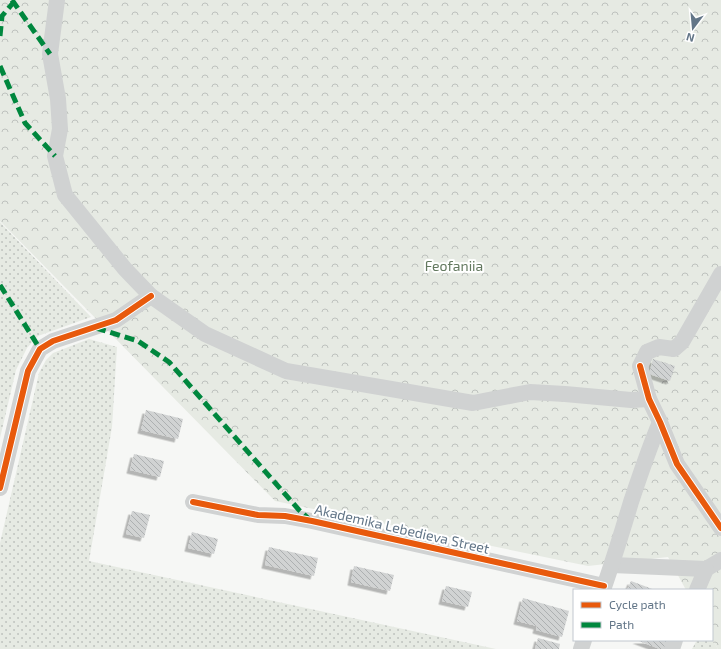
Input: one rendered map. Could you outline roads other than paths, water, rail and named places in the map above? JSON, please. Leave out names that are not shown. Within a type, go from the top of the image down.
[{"type":"street","points":[[57,0],[50,54],[58,99],[60,129],[55,156],[65,195],[126,269],[151,296],[205,334],[286,371],[472,403],[530,392],[631,400],[649,399]]},
{"type":"street","points":[[721,274],[682,342],[674,349],[659,347],[647,352],[640,366],[649,399],[677,464],[721,528]]},
{"type":"street","points":[[0,488],[28,371],[40,349],[53,341],[116,320],[151,296]]},
{"type":"street","points":[[604,588],[631,502],[650,446],[660,422]]},
{"type":"street","name":"Akademika Lebedieva Street","points":[[193,502],[258,515],[285,516],[312,521],[604,588]]},
{"type":"street","points":[[612,565],[706,569],[721,560]]},
{"type":"street","points":[[697,589],[706,569]]},
{"type":"park label","name":"Feofaniia","points":[[454,266]]}]
